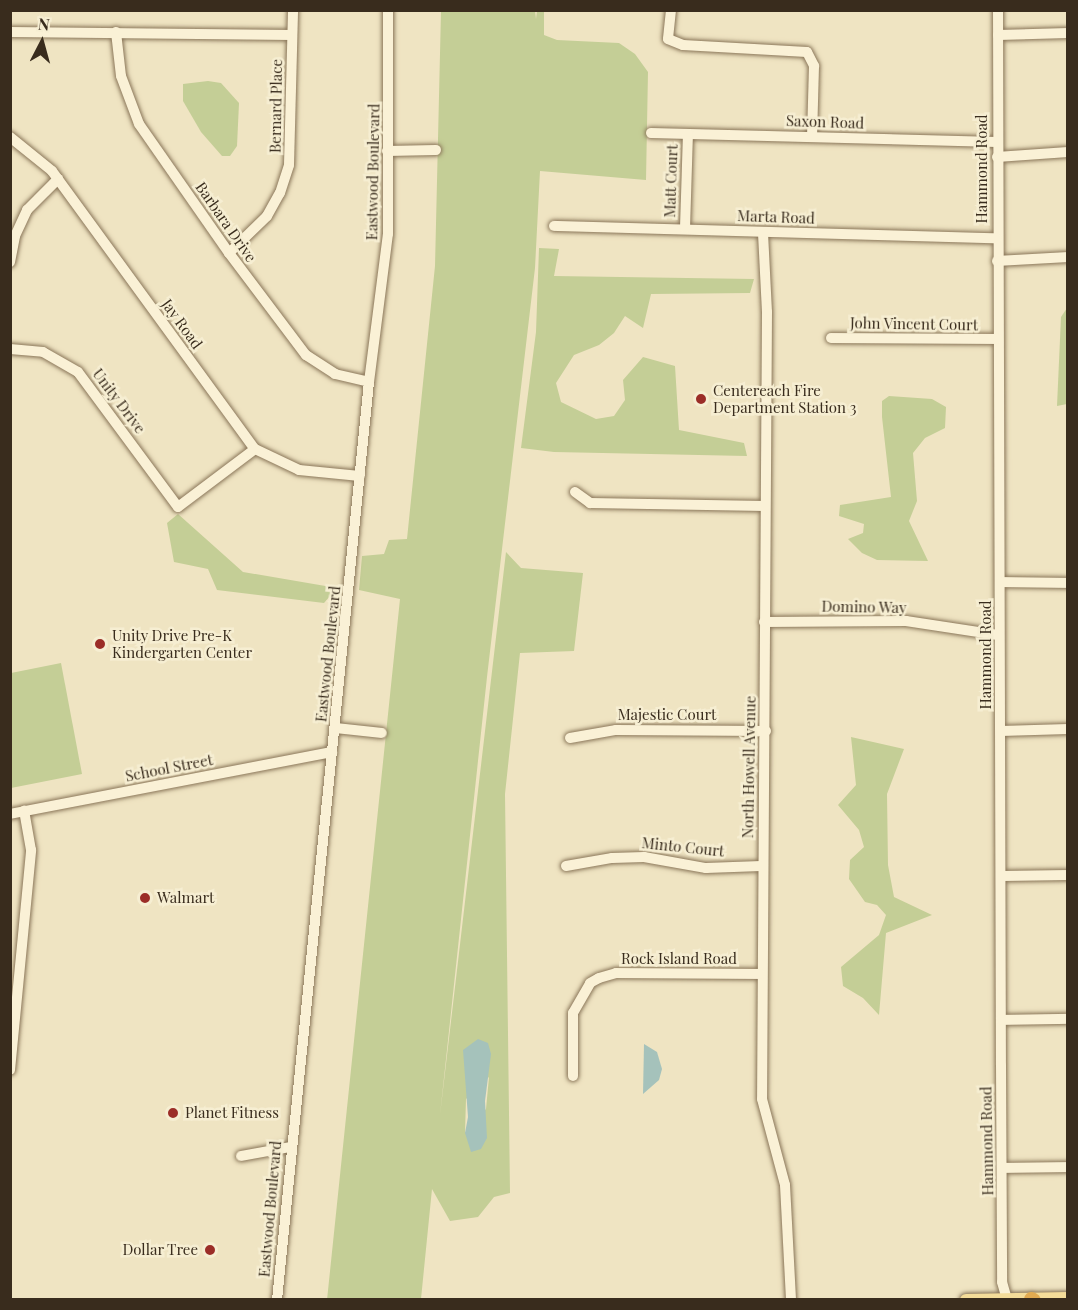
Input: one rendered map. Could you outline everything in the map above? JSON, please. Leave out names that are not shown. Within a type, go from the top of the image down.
[{"type":"main road","points":[[966,1299],[1068,1298]]},
{"type":"street","name":"Bernard Place","points":[[229,253],[267,216],[280,193],[289,165],[293,10]]},
{"type":"street","name":"Eastwood Boulevard","points":[[277,1299],[290,1147],[336,728],[369,382],[388,234],[388,10]]},
{"type":"street","points":[[671,10],[668,39],[683,45],[807,52],[814,66],[812,137]]},
{"type":"street","name":"Hammond Road","points":[[998,10],[997,339],[1002,582],[998,635],[1003,876],[1002,1282],[1007,1299]]},
{"type":"street","points":[[10,32],[292,35]]},
{"type":"street","name":"Barbara Drive","points":[[116,32],[121,76],[139,124],[229,253],[306,355],[335,375],[369,382]]},
{"type":"street","points":[[998,35],[1068,33]]},
{"type":"street","name":"Saxon Road","points":[[651,133],[997,142]]},
{"type":"street","name":"Matt Court","points":[[685,228],[688,134]]},
{"type":"street","name":"Jay Road","points":[[10,137],[45,162],[255,449],[299,470],[360,476]]},
{"type":"street","points":[[387,151],[436,150]]},
{"type":"street","points":[[997,157],[1068,152]]},
{"type":"street","points":[[10,262],[15,236],[27,210],[58,179]]},
{"type":"street","name":"Marta Road","points":[[554,226],[997,238]]},
{"type":"street","name":"North Howell Avenue","points":[[763,233],[767,312],[764,622],[766,731],[760,974],[762,1100],[785,1185],[791,1299]]},
{"type":"street","points":[[997,261],[1068,257]]},
{"type":"street","name":"John Vincent Court","points":[[831,338],[997,339]]},
{"type":"street","name":"Unity Drive","points":[[10,349],[43,352],[78,372],[178,507],[255,449]]},
{"type":"street","points":[[575,492],[591,503],[765,506]]},
{"type":"street","points":[[1002,582],[1068,583]]},
{"type":"street","name":"Domino Way","points":[[764,622],[906,621],[998,635]]},
{"type":"street","points":[[336,728],[382,733]]},
{"type":"street","points":[[1001,731],[1068,729]]},
{"type":"street","name":"Majestic Court","points":[[570,738],[616,730],[766,731]]},
{"type":"street","name":"School Street","points":[[10,814],[332,752]]},
{"type":"street","points":[[10,1070],[31,850],[24,811]]},
{"type":"street","name":"Minto Court","points":[[566,866],[612,858],[644,857],[706,868],[761,866]]},
{"type":"street","points":[[1003,876],[1068,875]]},
{"type":"street","name":"Rock Island Road","points":[[573,1076],[573,1013],[590,983],[599,978],[616,973],[760,974]]},
{"type":"street","points":[[1001,1020],[1068,1019]]},
{"type":"street","points":[[241,1156],[290,1147]]},
{"type":"street","points":[[1002,1168],[1068,1167]]},
{"type":"green space","points":[[441,11],[535,11],[536,19],[537,11],[544,11],[544,35],[557,40],[619,43],[635,54],[648,72],[646,180],[540,171],[535,268],[487,677],[440,1115],[506,552],[521,568],[583,573],[574,651],[520,653],[505,794],[510,1193],[494,1197],[478,1217],[450,1221],[432,1189],[421,1299],[327,1300],[400,599],[359,590],[362,556],[384,554],[389,540],[407,539],[435,266]],"holes":[[[489,1077],[486,1109],[465,1133],[466,1099]]]},
{"type":"green space","points":[[208,81],[221,83],[239,103],[237,146],[230,156],[222,156],[201,132],[183,101],[183,84]]},
{"type":"green space","points":[[539,248],[559,249],[554,276],[754,279],[750,293],[651,294],[643,328],[625,316],[614,333],[599,345],[574,355],[556,383],[561,402],[596,419],[614,416],[625,400],[623,380],[643,357],[675,366],[679,430],[744,443],[747,456],[554,452],[521,448],[536,332]]},
{"type":"green space","points":[[1067,308],[1067,404],[1057,406],[1061,317]]},
{"type":"green space","points":[[889,396],[932,399],[946,407],[945,428],[925,438],[913,453],[917,501],[909,521],[928,561],[877,560],[862,553],[848,539],[863,533],[864,524],[839,516],[840,505],[891,497],[882,417],[882,401]]},
{"type":"green space","points":[[178,514],[243,572],[337,588],[324,603],[217,590],[208,569],[174,562],[167,523]]},
{"type":"green space","points":[[61,663],[82,774],[11,788],[11,673]]},
{"type":"green space","points":[[851,737],[904,749],[887,794],[888,865],[894,897],[932,915],[886,933],[879,1015],[863,998],[843,986],[841,967],[879,935],[886,915],[877,905],[865,902],[849,879],[850,860],[864,847],[859,830],[838,805],[856,785]]},
{"type":"water","points":[[478,1039],[488,1043],[491,1054],[485,1101],[487,1138],[481,1149],[471,1152],[465,1133],[468,1117],[463,1050]]},
{"type":"water","points":[[644,1044],[657,1052],[662,1069],[659,1080],[643,1094]]},
{"type":"place","name":"Centereach Fire Department Station 3","points":[[701,399]]},
{"type":"place","name":"Unity Drive Pre-K Kindergarten Center","points":[[100,644]]},
{"type":"place","name":"Walmart","points":[[145,898]]},
{"type":"place","name":"Planet Fitness","points":[[173,1113]]},
{"type":"place","name":"Dollar Tree","points":[[210,1250]]}]
